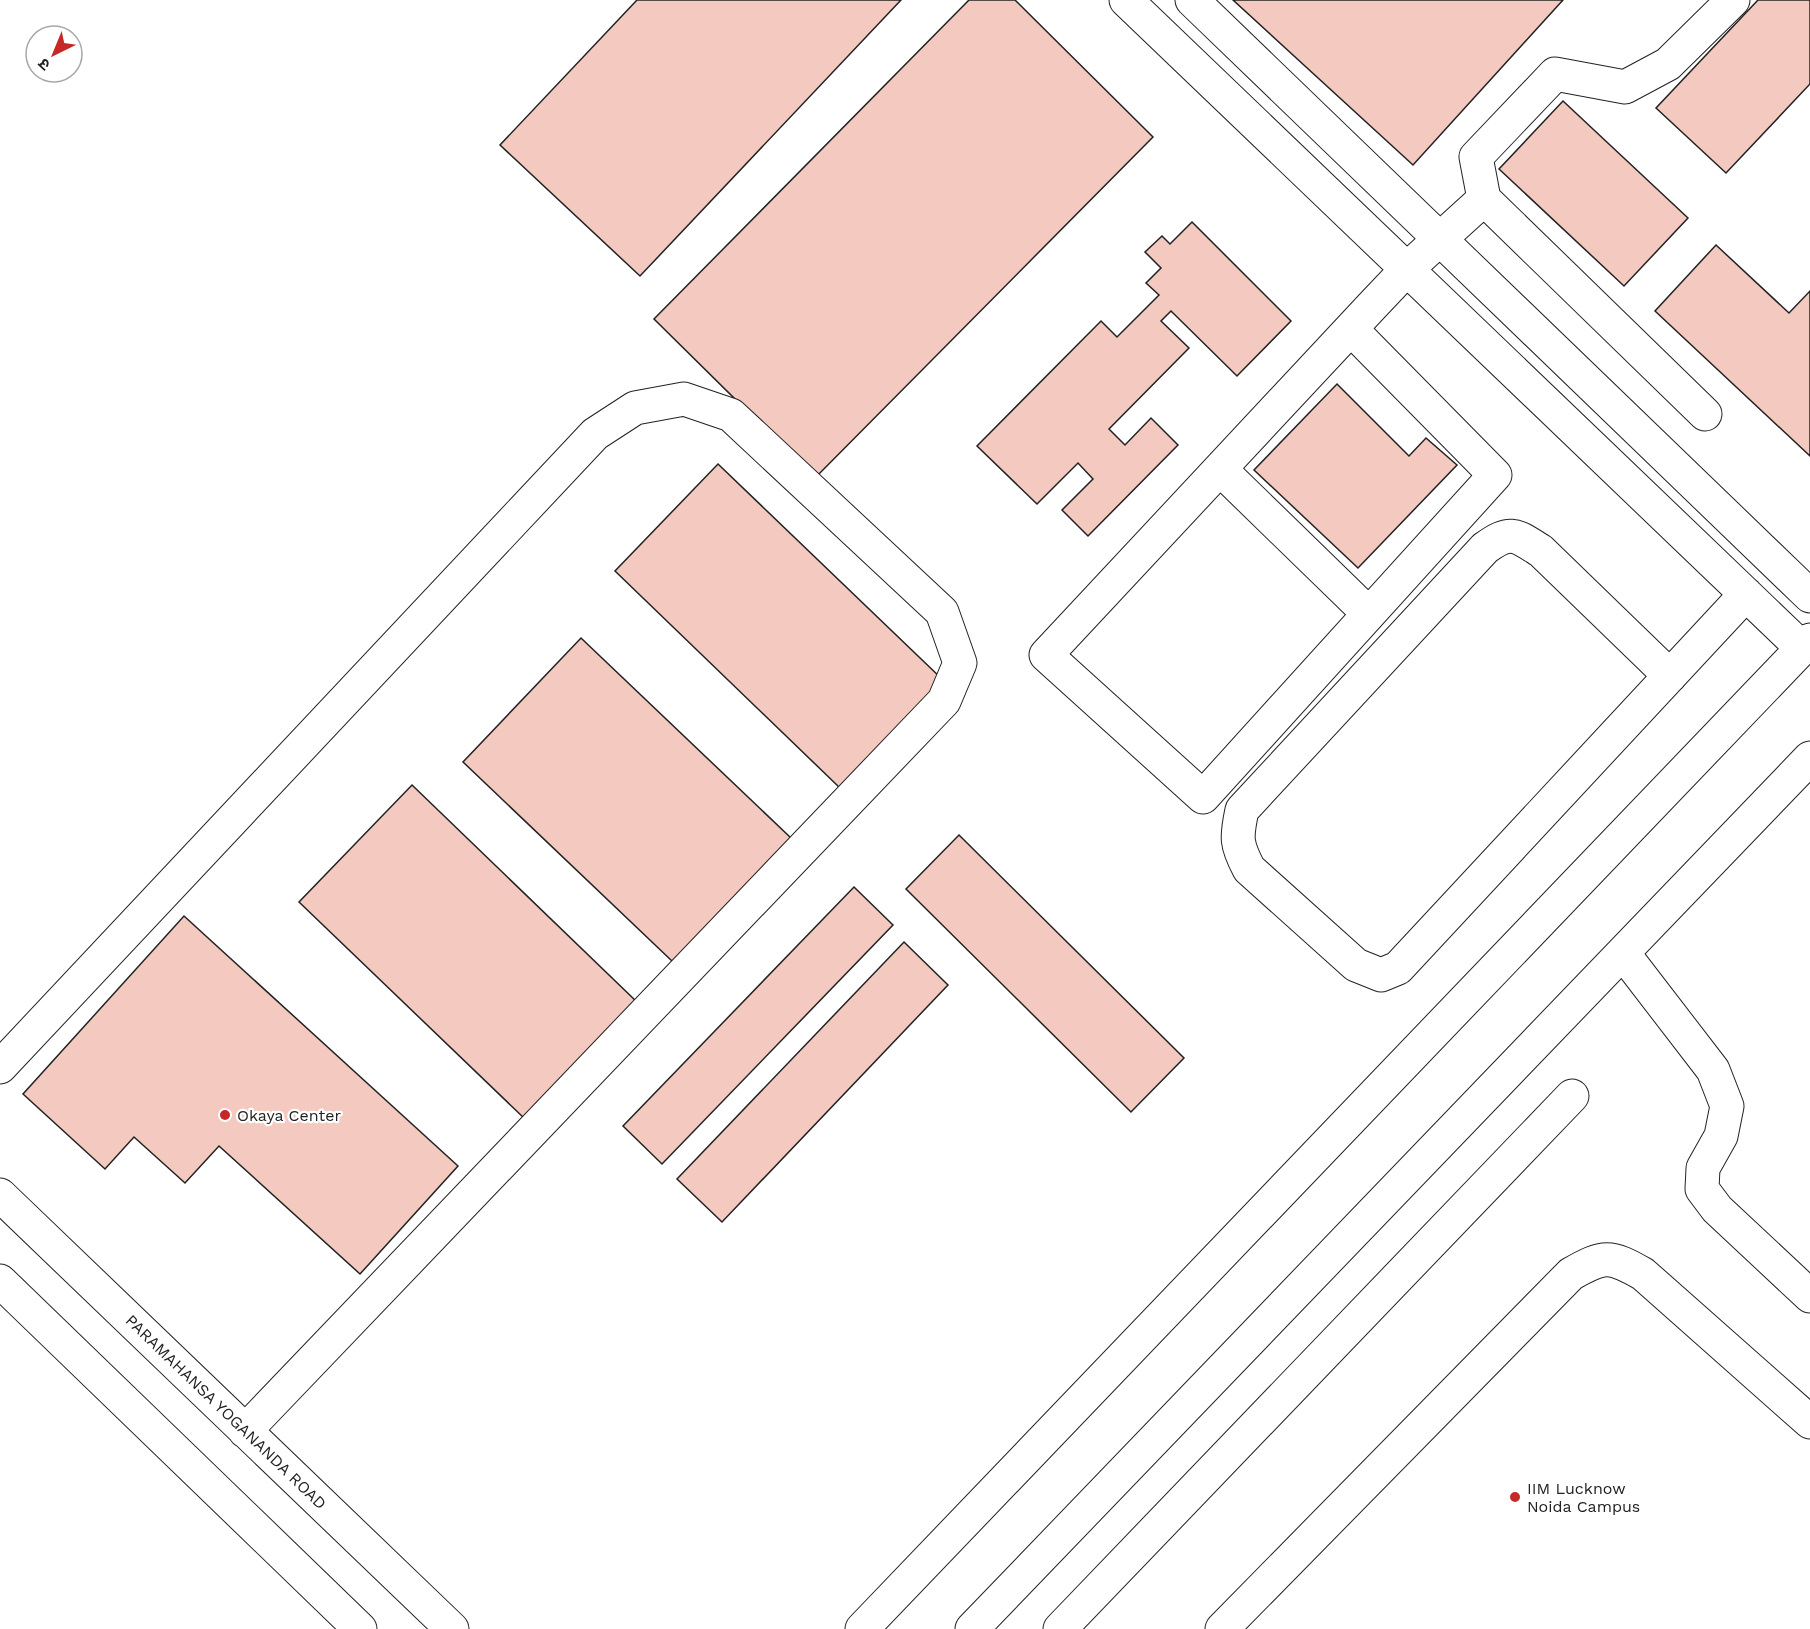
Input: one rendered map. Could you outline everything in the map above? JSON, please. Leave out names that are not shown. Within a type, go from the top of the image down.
[{"type":"street","points":[[862,1629],[1806,644],[1746,594],[1126,0]]},
{"type":"street","points":[[1192,0],[1810,596]]},
{"type":"street","points":[[1705,414],[1484,199],[1476,157],[1555,74],[1625,87],[1668,64],[1733,0]]},
{"type":"street","points":[[1351,329],[1495,475],[1203,797],[1046,655],[1407,269],[1484,199]]},
{"type":"street","points":[[0,1067],[595,434],[635,408],[684,399],[731,414],[942,612],[960,663],[944,701],[245,1431]]},
{"type":"street","points":[[1220,469],[1370,614]]},
{"type":"street","points":[[1670,676],[1541,551],[1518,536],[1500,537],[1485,548],[1242,810],[1238,830],[1238,848],[1249,869],[1356,964],[1381,975],[1398,968],[1670,676],[1746,594]]},
{"type":"street","points":[[972,1629],[1810,758]]},
{"type":"street","points":[[1623,953],[1713,1070],[1727,1106],[1721,1136],[1703,1168],[1702,1189],[1716,1209],[1810,1296]]},
{"type":"street","points":[[1060,1629],[1572,1096]]},
{"type":"street","name":"PARAMAHANSA YOGANANDA ROAD","points":[[0,1195],[452,1629]]},
{"type":"street","points":[[1222,1629],[1571,1274],[1595,1260],[1619,1261],[1643,1274],[1810,1422]]},
{"type":"street","points":[[0,1281],[360,1629]]},
{"type":"building","points":[[637,0],[901,0],[640,276],[500,145]]},
{"type":"building","points":[[969,0],[1015,0],[1153,137],[815,478],[654,319]]},
{"type":"building","points":[[1233,0],[1563,0],[1413,165]]},
{"type":"building","points":[[1758,0],[1810,0],[1810,84],[1726,173],[1656,108]]},
{"type":"building","points":[[1563,101],[1688,218],[1624,286],[1499,169]]},
{"type":"building","points":[[1192,222],[1291,321],[1237,376],[1171,311],[1161,321],[1189,348],[1109,429],[1125,445],[1151,418],[1178,445],[1088,536],[1062,510],[1093,479],[1078,463],[1037,504],[977,446],[1101,321],[1117,337],[1159,295],[1146,283],[1161,268],[1145,252],[1162,236],[1170,244]]},
{"type":"building","points":[[1716,245],[1789,313],[1810,291],[1810,456],[1655,311]]},
{"type":"building","points":[[1337,384],[1409,456],[1426,438],[1457,465],[1358,568],[1254,470]]},
{"type":"building","points":[[718,464],[943,680],[840,788],[615,571]]},
{"type":"building","points":[[581,638],[791,838],[673,962],[463,762]]},
{"type":"building","points":[[412,785],[637,1002],[525,1119],[299,902]]},
{"type":"building","points":[[959,835],[1184,1058],[1131,1112],[906,889]]},
{"type":"building","points":[[854,887],[893,925],[662,1164],[623,1126]]},
{"type":"building","name":"Okaya Center","points":[[184,916],[458,1166],[360,1274],[219,1146],[185,1183],[134,1137],[105,1169],[23,1094]]},
{"type":"building","points":[[904,942],[948,985],[722,1222],[677,1179]]},
{"type":"place","name":"Okaya Center","points":[[225,1115]]},
{"type":"place","name":"IIM Lucknow Noida Campus","points":[[1515,1497]]}]
